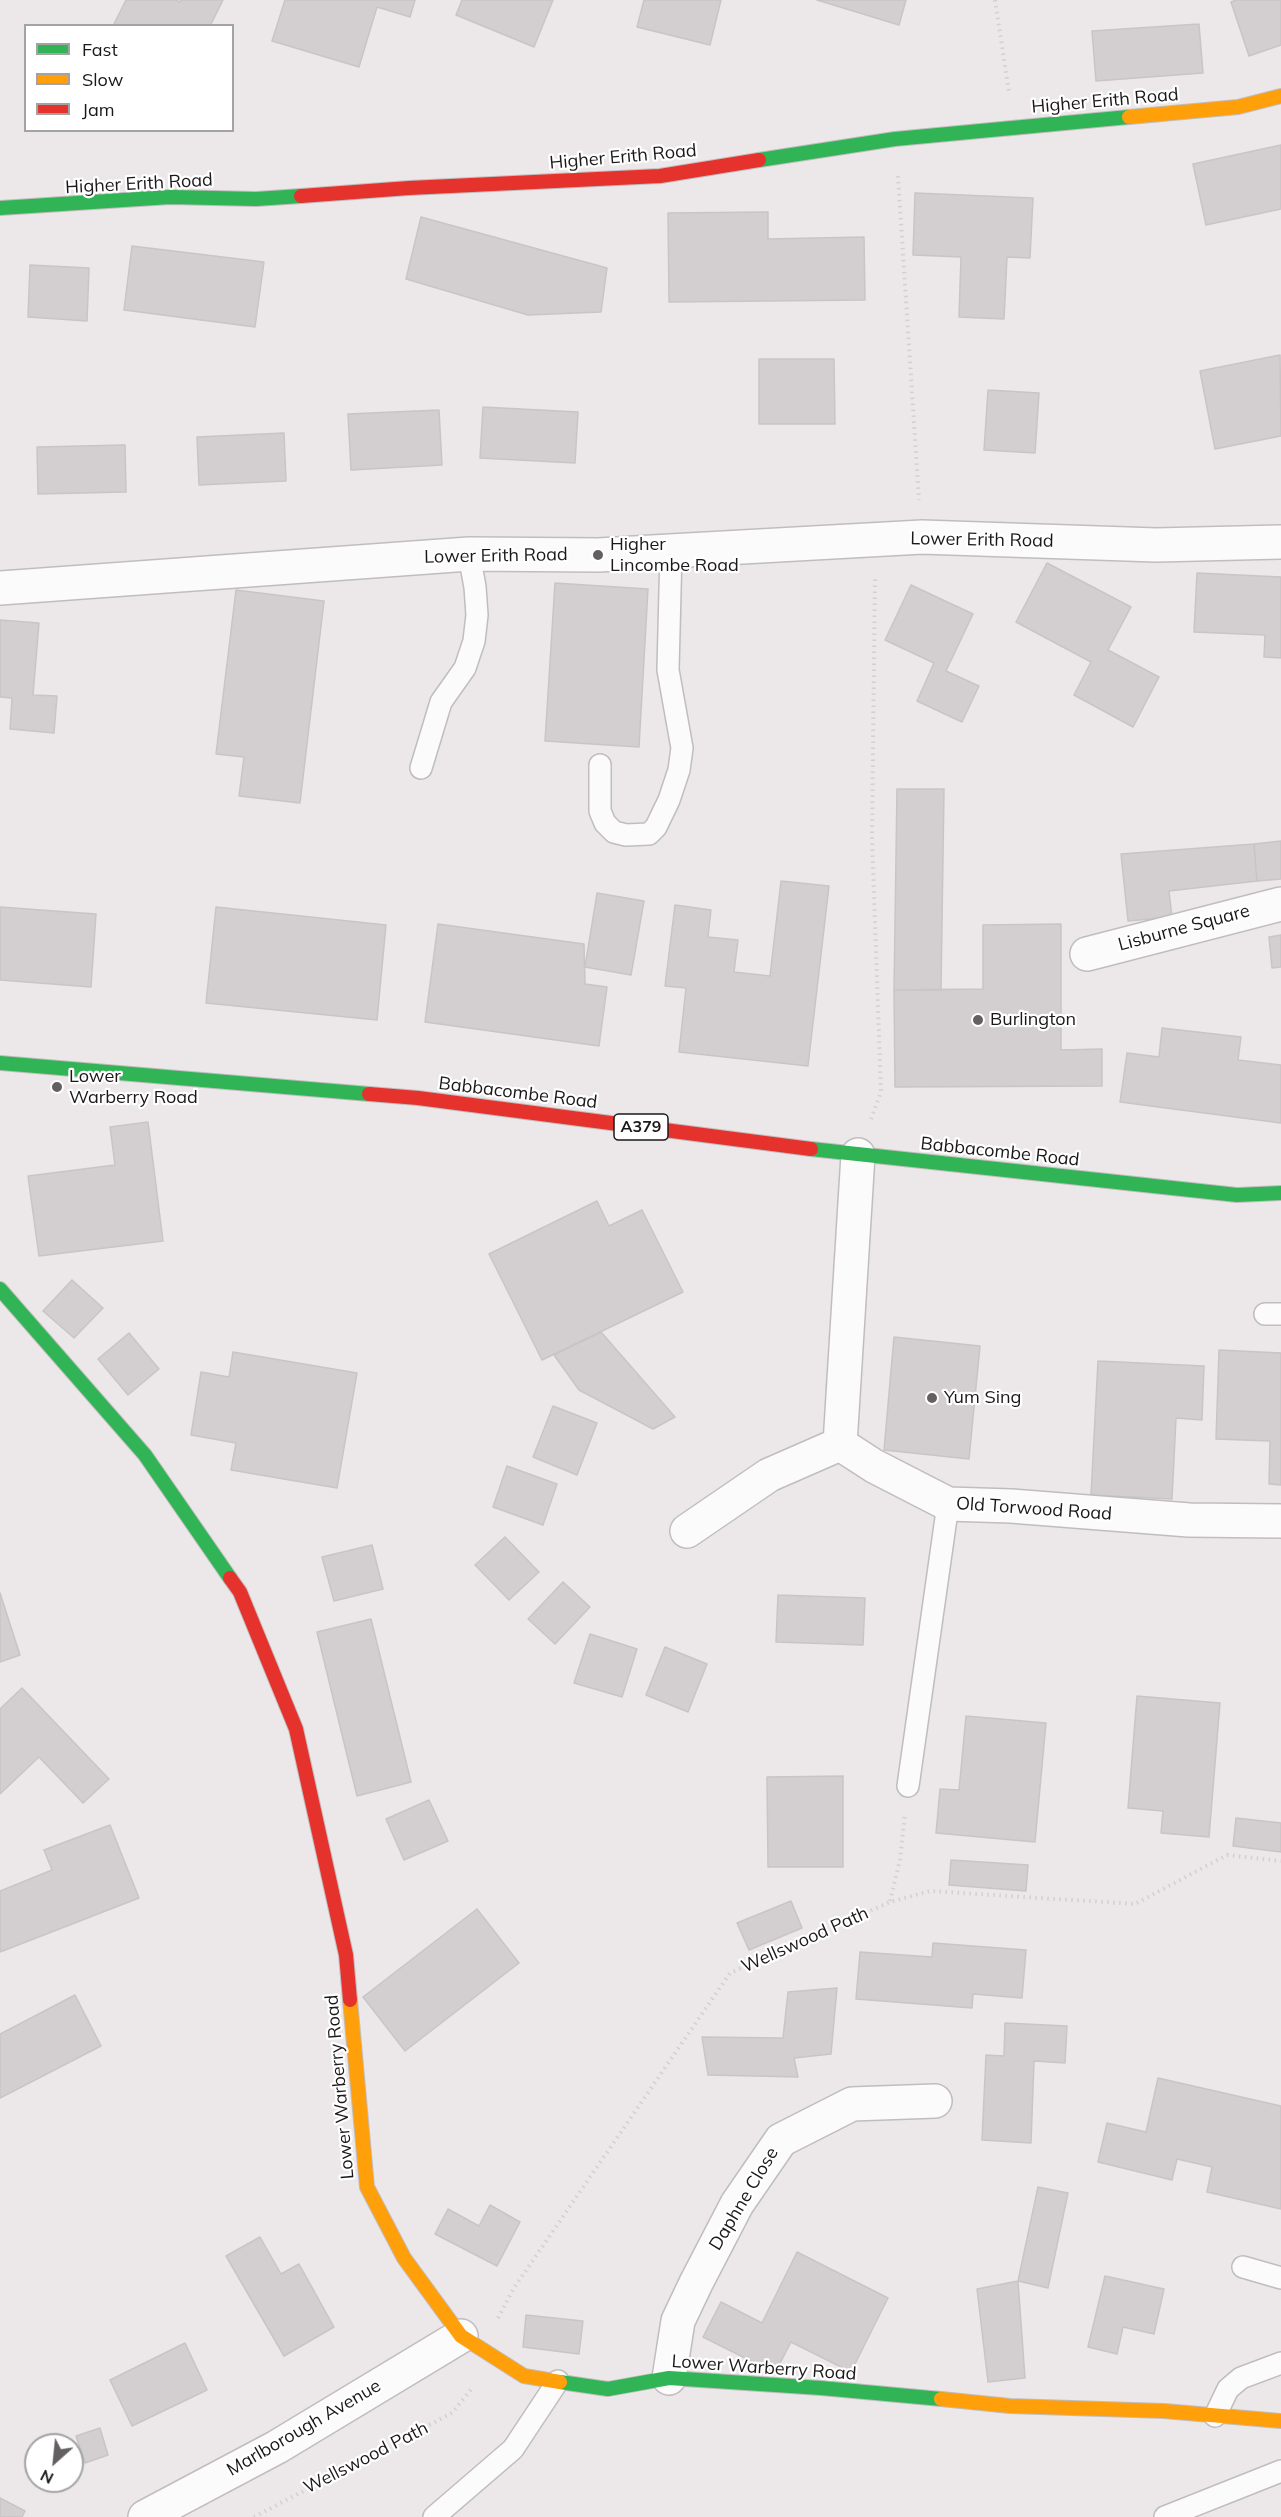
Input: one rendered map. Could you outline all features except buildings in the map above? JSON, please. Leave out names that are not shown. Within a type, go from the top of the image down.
[{"type":"street","name":"Higher Erith Road","points":[[0,208],[170,197],[256,199],[409,188],[660,176],[896,139],[1238,106],[1281,96]]},
{"type":"street","name":"Lower Erith Road","points":[[0,588],[468,554],[598,555],[922,537],[1156,545],[1281,542]]},
{"type":"street","name":"Lisburne Square","points":[[1087,954],[1281,904]]},
{"type":"street","name":"Babbacombe Road","points":[[0,1063],[418,1098],[858,1155],[1237,1195],[1281,1193]]},
{"type":"street","points":[[687,1531],[769,1475],[840,1444],[858,1155]]},
{"type":"street","name":"Lower Warberry Road","points":[[0,1289],[145,1455],[240,1592],[296,1729],[346,1955],[367,2187],[404,2258],[471,2343],[524,2376],[608,2389],[669,2378],[821,2388],[1010,2406],[1164,2411],[1281,2421]]},
{"type":"street","name":"Old Torwood Road","points":[[840,1444],[874,1466],[948,1504],[1021,1507],[1189,1520],[1281,1521]]},
{"type":"street","name":"Daphne Close","points":[[669,2378],[678,2321],[737,2204],[781,2140],[852,2104],[935,2101]]},
{"type":"street","name":"Marlborough Avenue","points":[[145,2517],[471,2343]]},
{"type":"lane","points":[[600,765],[600,811],[605,823],[614,832],[626,835],[649,834],[656,827],[669,800],[679,770],[682,748],[668,670],[671,550]]},
{"type":"lane","points":[[421,768],[441,702],[465,668],[474,641],[477,615],[476,596],[468,554]]},
{"type":"lane","points":[[908,1786],[948,1504]]},
{"type":"lane","points":[[1243,2266],[1281,2278]]},
{"type":"lane","points":[[1215,2416],[1228,2389],[1241,2378],[1281,2363]]},
{"type":"lane","points":[[434,2517],[513,2449],[558,2381]]},
{"type":"lane","points":[[1165,2517],[1281,2471]]},
{"type":"path","points":[[994,0],[1015,129]]},
{"type":"path","points":[[896,139],[922,537]]},
{"type":"path","points":[[858,1155],[881,1092],[872,838],[876,540]]},
{"type":"path","points":[[890,1902],[900,1860],[908,1786]]},
{"type":"path","name":"Wellswood Path","points":[[471,2343],[514,2288],[730,1973],[890,1902],[930,1891],[1135,1904],[1227,1855],[1281,1861]]},
{"type":"path","name":"Wellswood Path","points":[[254,2517],[452,2413],[471,2390]]},
{"type":"traffic: fast","points":[[759,160],[895,139],[1129,117]]},
{"type":"traffic: fast","points":[[0,208],[170,197],[256,199],[301,196]]},
{"type":"traffic: fast","points":[[0,1063],[369,1094]]},
{"type":"traffic: fast","points":[[811,1149],[1237,1195],[1281,1193]]},
{"type":"traffic: fast","points":[[0,1289],[145,1455],[230,1578]]},
{"type":"traffic: fast","points":[[560,2382],[608,2389],[669,2378],[941,2399]]},
{"type":"traffic: slow","points":[[1129,117],[1238,107],[1281,96]]},
{"type":"traffic: slow","points":[[350,2000],[367,2187],[404,2258],[461,2336],[524,2376],[560,2382]]},
{"type":"traffic: slow","points":[[941,2399],[1010,2406],[1164,2411],[1281,2421]]},
{"type":"traffic: jam","points":[[301,196],[409,188],[660,176],[759,160]]},
{"type":"traffic: jam","points":[[369,1094],[418,1098],[811,1149]]},
{"type":"traffic: jam","points":[[230,1578],[240,1592],[296,1729],[346,1955],[350,2000]]},
{"type":"place","name":"Higher Lincombe Road","points":[[598,555]]},
{"type":"place","name":"Burlington","points":[[978,1020]]},
{"type":"place","name":"Lower Warberry Road","points":[[57,1087]]},
{"type":"place","name":"Yum Sing","points":[[932,1398]]}]
